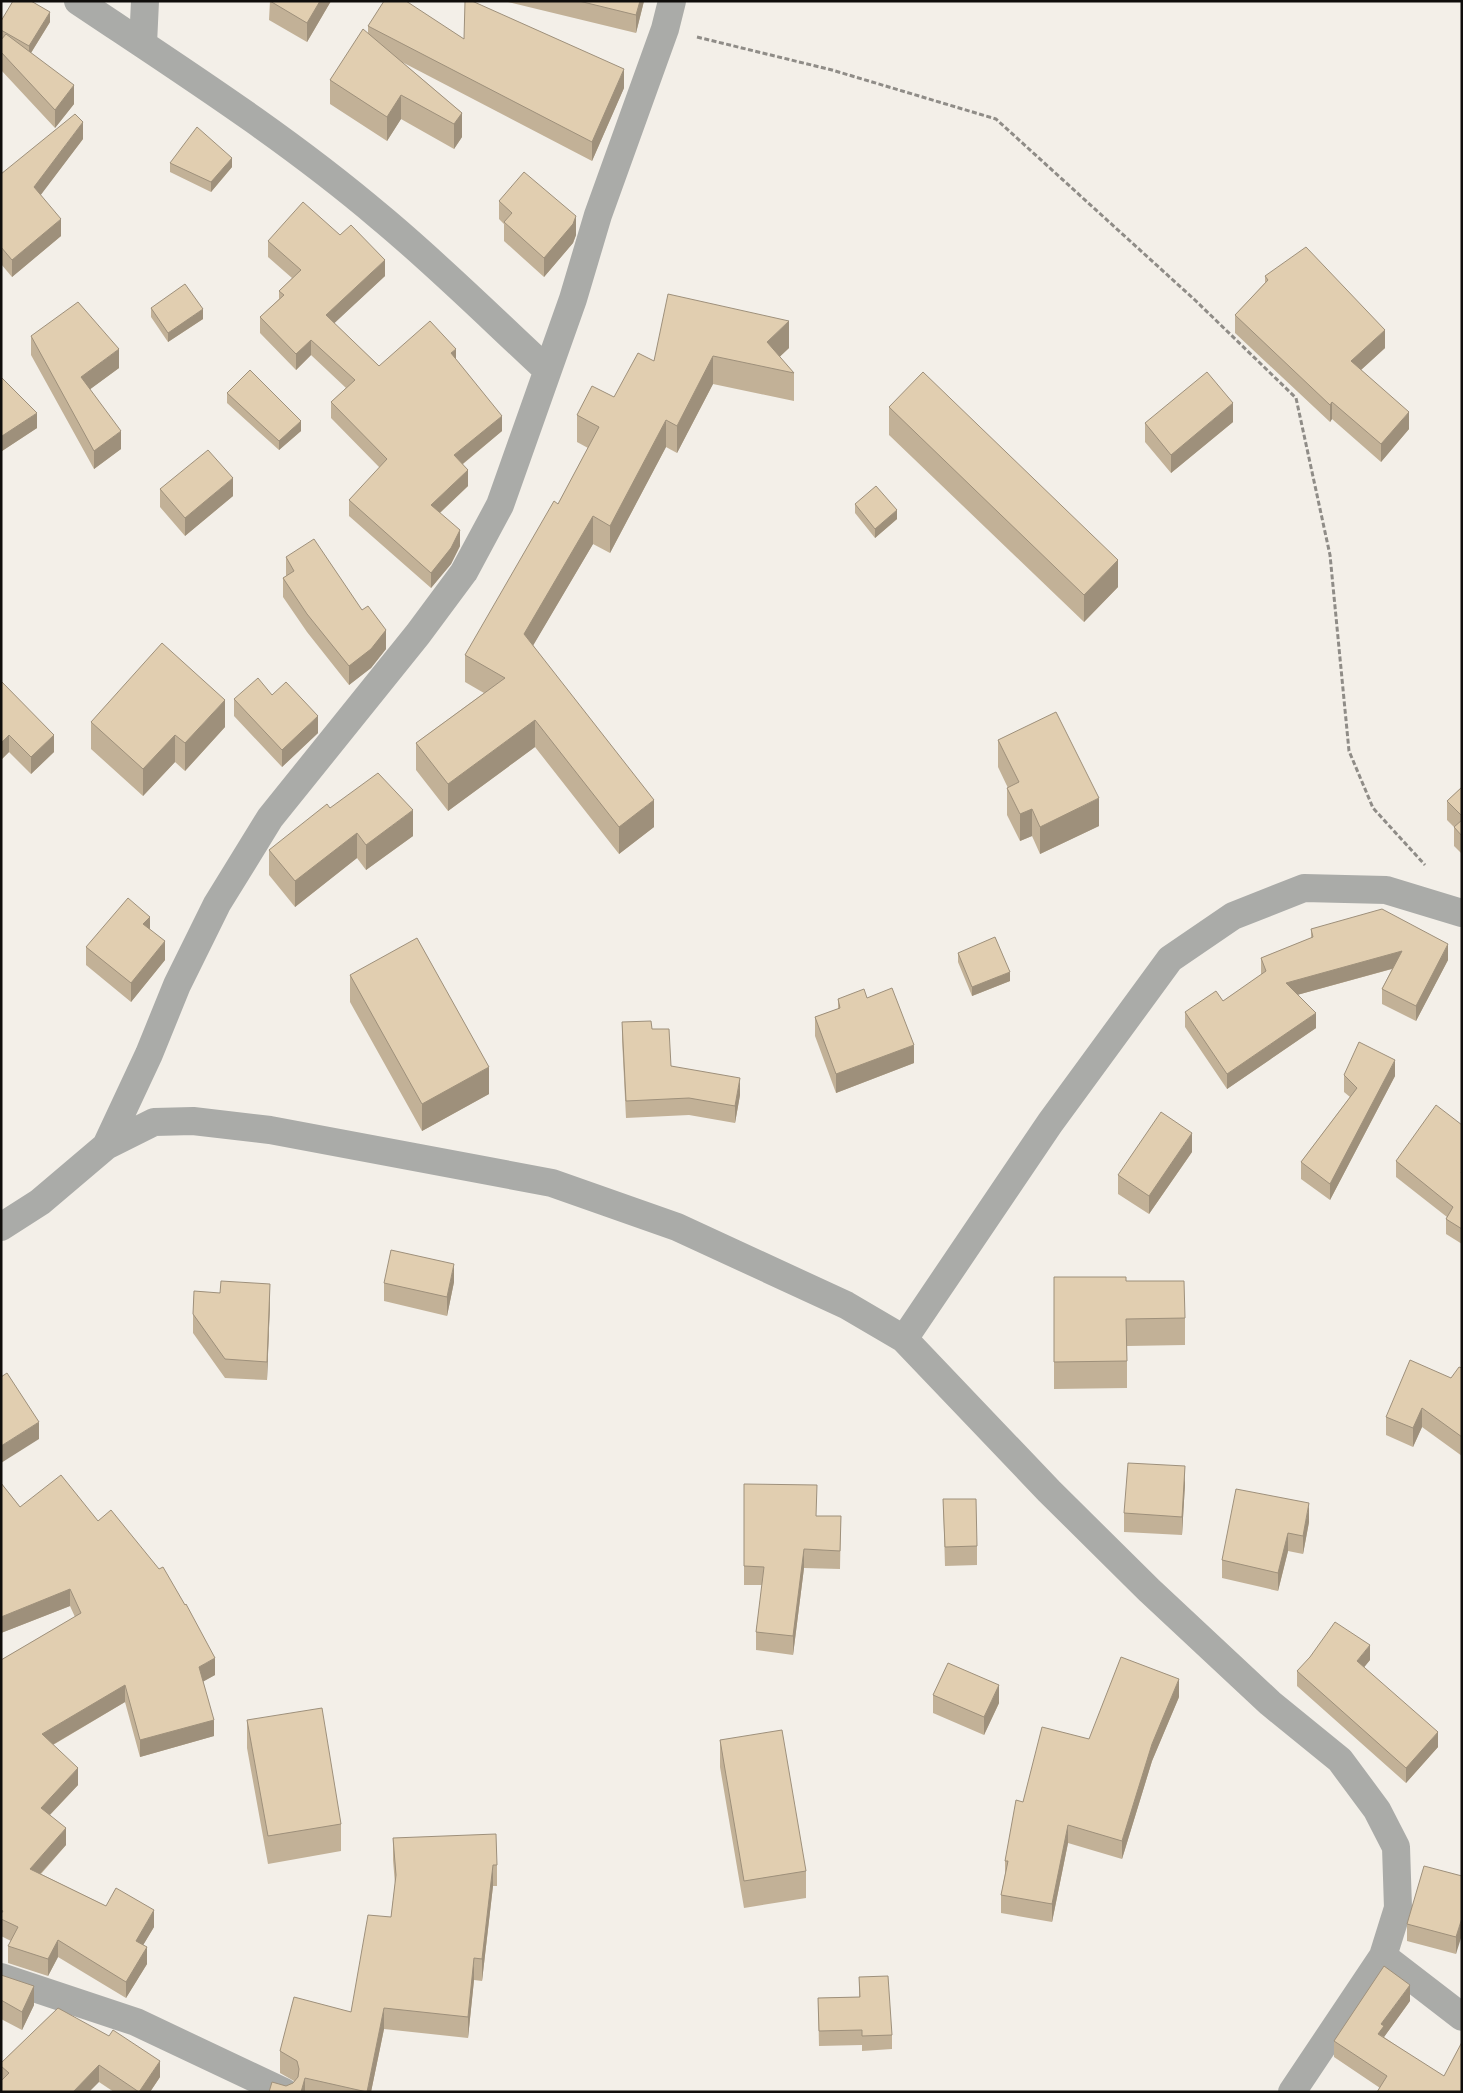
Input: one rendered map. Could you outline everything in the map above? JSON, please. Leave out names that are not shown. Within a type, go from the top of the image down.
[{"type":"street","points":[[78,1],[300,154],[380,217],[547,370]]},
{"type":"street","points":[[143,44],[146,1]]},
{"type":"street","points":[[106,1146],[148,1054],[176,985],[217,904],[270,818],[418,634],[464,572],[500,506],[573,300],[598,215],[665,29],[672,1]]},
{"type":"street","points":[[904,1339],[1050,1123],[1170,959],[1233,916],[1304,888],[1386,890],[1462,913]]},
{"type":"street","points":[[1,1228],[40,1202],[106,1146],[154,1122],[193,1120],[270,1130],[552,1183],[677,1227],[846,1305],[904,1339],[1049,1492],[1149,1590],[1270,1703],[1340,1760],[1377,1810],[1396,1848],[1398,1908],[1383,1956],[1292,2092]]},
{"type":"street","points":[[1383,1956],[1462,2017]]},
{"type":"street","points":[[1,1977],[136,2022],[284,2092]]},
{"type":"path","points":[[665,29],[832,70],[996,119],[1196,301],[1296,398],[1330,555],[1349,751],[1373,808],[1430,871]]},
{"type":"building","points":[[13,1],[31,1],[50,12],[29,46],[1,30],[1,21]]},
{"type":"building","points":[[270,1],[320,1],[307,23]]},
{"type":"building","points":[[384,1],[406,1],[464,39],[465,1],[472,1],[624,69],[592,142],[368,26]]},
{"type":"building","points":[[579,1],[640,1],[636,15]]},
{"type":"building","points":[[363,29],[462,113],[454,124],[401,95],[387,117],[330,80]]},
{"type":"building","points":[[6,34],[74,85],[55,110],[1,52],[1,40]]},
{"type":"building","points":[[75,114],[83,122],[34,187],[61,219],[12,260],[1,247],[1,174]]},
{"type":"building","points":[[197,127],[232,158],[211,182],[170,163]]},
{"type":"building","points":[[524,172],[576,216],[573,224],[544,258],[504,222],[512,213],[499,201]]},
{"type":"building","points":[[303,202],[340,235],[351,225],[385,260],[326,315],[379,366],[430,321],[456,349],[451,353],[502,416],[454,455],[468,470],[431,505],[460,530],[451,548],[431,573],[349,500],[387,459],[331,402],[355,380],[311,340],[296,354],[260,317],[284,295],[279,291],[301,270],[268,241]]},
{"type":"building","points":[[1306,247],[1385,330],[1351,361],[1409,412],[1381,444],[1332,402],[1330,405],[1235,315],[1268,280],[1265,276]]},
{"type":"building","points":[[185,284],[203,309],[168,333],[151,308]]},
{"type":"building","points":[[668,294],[789,321],[767,342],[794,373],[713,356],[677,426],[666,420],[610,526],[593,516],[524,634],[654,800],[619,827],[535,720],[448,784],[416,743],[505,678],[465,655],[554,501],[558,504],[599,427],[577,415],[592,386],[614,397],[638,353],[654,361]]},
{"type":"building","points":[[78,302],[119,349],[81,377],[121,431],[94,451],[31,336]]},
{"type":"building","points":[[250,370],[301,421],[279,441],[227,393]]},
{"type":"building","points":[[923,372],[1118,560],[1084,595],[889,407]]},
{"type":"building","points":[[1207,372],[1233,403],[1171,455],[1145,423]]},
{"type":"building","points":[[1,377],[37,413],[2,436],[1,435]]},
{"type":"building","points":[[208,450],[233,478],[185,518],[160,489]]},
{"type":"building","points":[[876,486],[897,510],[875,529],[855,504]]},
{"type":"building","points":[[314,539],[362,610],[368,606],[386,630],[371,649],[349,666],[307,614],[283,578],[294,571],[286,557]]},
{"type":"building","points":[[162,643],[225,700],[185,743],[175,735],[143,769],[91,722]]},
{"type":"building","points":[[258,678],[272,695],[286,682],[318,716],[282,750],[234,699]]},
{"type":"building","points":[[1,681],[54,735],[31,757],[9,735],[1,743]]},
{"type":"building","points":[[1056,712],[1099,798],[1040,827],[1032,809],[1020,814],[1007,788],[1019,782],[998,740]]},
{"type":"building","points":[[378,773],[413,810],[366,845],[357,833],[295,881],[269,850],[327,804],[330,808]]},
{"type":"building","points":[[1462,787],[1462,816],[1447,801]]},
{"type":"building","points":[[1462,820],[1462,836],[1454,827]]},
{"type":"building","points":[[128,898],[150,917],[143,924],[165,941],[131,983],[86,947]]},
{"type":"building","points":[[1382,909],[1448,944],[1416,1006],[1382,989],[1402,951],[1286,983],[1316,1013],[1227,1074],[1185,1012],[1216,991],[1223,1001],[1266,971],[1261,958],[1313,937],[1311,929]]},
{"type":"building","points":[[995,937],[1010,972],[972,987],[958,953]]},
{"type":"building","points":[[417,938],[489,1067],[422,1104],[350,975]]},
{"type":"building","points":[[892,988],[914,1045],[836,1074],[815,1017],[840,1008],[838,999],[864,989],[867,998]]},
{"type":"building","points":[[651,1021],[652,1029],[669,1029],[671,1066],[740,1078],[735,1106],[689,1098],[626,1101],[622,1022]]},
{"type":"building","points":[[1359,1042],[1395,1060],[1330,1184],[1301,1162],[1357,1088],[1344,1075]]},
{"type":"building","points":[[1436,1105],[1462,1125],[1462,1229],[1446,1219],[1453,1207],[1396,1161]]},
{"type":"building","points":[[1161,1112],[1192,1133],[1149,1196],[1118,1175]]},
{"type":"building","points":[[391,1250],[454,1264],[447,1297],[384,1283]]},
{"type":"building","points":[[1054,1277],[1126,1277],[1126,1281],[1184,1281],[1185,1318],[1126,1319],[1127,1361],[1054,1362]]},
{"type":"building","points":[[221,1281],[270,1284],[267,1362],[225,1359],[193,1314],[194,1291],[220,1293]]},
{"type":"building","points":[[1410,1360],[1451,1378],[1459,1367],[1462,1368],[1462,1437],[1422,1408],[1413,1428],[1386,1417]]},
{"type":"building","points":[[7,1373],[39,1422],[1,1446],[1,1377]]},
{"type":"building","points":[[1128,1463],[1185,1466],[1182,1517],[1124,1513]]},
{"type":"building","points":[[61,1475],[98,1521],[111,1510],[159,1569],[163,1567],[186,1604],[215,1658],[199,1667],[214,1720],[140,1740],[125,1685],[42,1734],[78,1768],[41,1808],[66,1828],[30,1869],[106,1906],[116,1888],[154,1910],[136,1941],[147,1947],[126,1982],[58,1940],[48,1959],[8,1946],[18,1927],[1,1919],[3,1911],[1,1910],[1,1660],[81,1613],[70,1589],[1,1617],[1,1483],[20,1507]]},
{"type":"building","points":[[744,1484],[817,1485],[816,1516],[841,1516],[840,1551],[804,1549],[793,1636],[756,1632],[764,1567],[744,1566]]},
{"type":"building","points":[[1236,1489],[1309,1503],[1303,1536],[1288,1533],[1278,1573],[1222,1560]]},
{"type":"building","points":[[943,1499],[976,1499],[977,1546],[945,1547]]},
{"type":"building","points":[[1335,1622],[1370,1645],[1357,1661],[1438,1732],[1406,1768],[1297,1671],[1310,1657]]},
{"type":"building","points":[[1121,1657],[1179,1679],[1152,1744],[1122,1841],[1068,1825],[1052,1904],[1001,1895],[1008,1861],[1005,1861],[1016,1800],[1023,1802],[1042,1727],[1089,1739]]},
{"type":"building","points":[[948,1663],[999,1685],[984,1717],[933,1695]]},
{"type":"building","points":[[322,1708],[341,1824],[268,1836],[247,1720]]},
{"type":"building","points":[[782,1730],[806,1871],[744,1881],[720,1740]]},
{"type":"building","points":[[496,1834],[497,1865],[493,1865],[482,1959],[474,1958],[468,2017],[384,2008],[367,2092],[305,2078],[301,2092],[269,2092],[272,2082],[286,2086],[293,2083],[298,2077],[297,2061],[280,2051],[294,1997],[351,2012],[368,1915],[391,1917],[396,1875],[393,1838]]},
{"type":"building","points":[[1424,1866],[1462,1876],[1462,1918],[1456,1937],[1407,1924]]},
{"type":"building","points":[[1384,1966],[1410,1985],[1381,2024],[1384,2026],[1378,2034],[1444,2076],[1462,2042],[1462,2092],[1377,2092],[1387,2076],[1334,2041]]},
{"type":"building","points":[[1,1975],[34,1986],[22,2012],[1,2000]]},
{"type":"building","points":[[888,1976],[892,2035],[862,2036],[862,2030],[819,2031],[818,1998],[860,1997],[859,1977]]},
{"type":"building","points":[[58,2008],[109,2036],[113,2030],[160,2061],[139,2092],[99,2065],[73,2092],[1,2092],[1,2081],[9,2073],[1,2066],[1,2063]]}]
